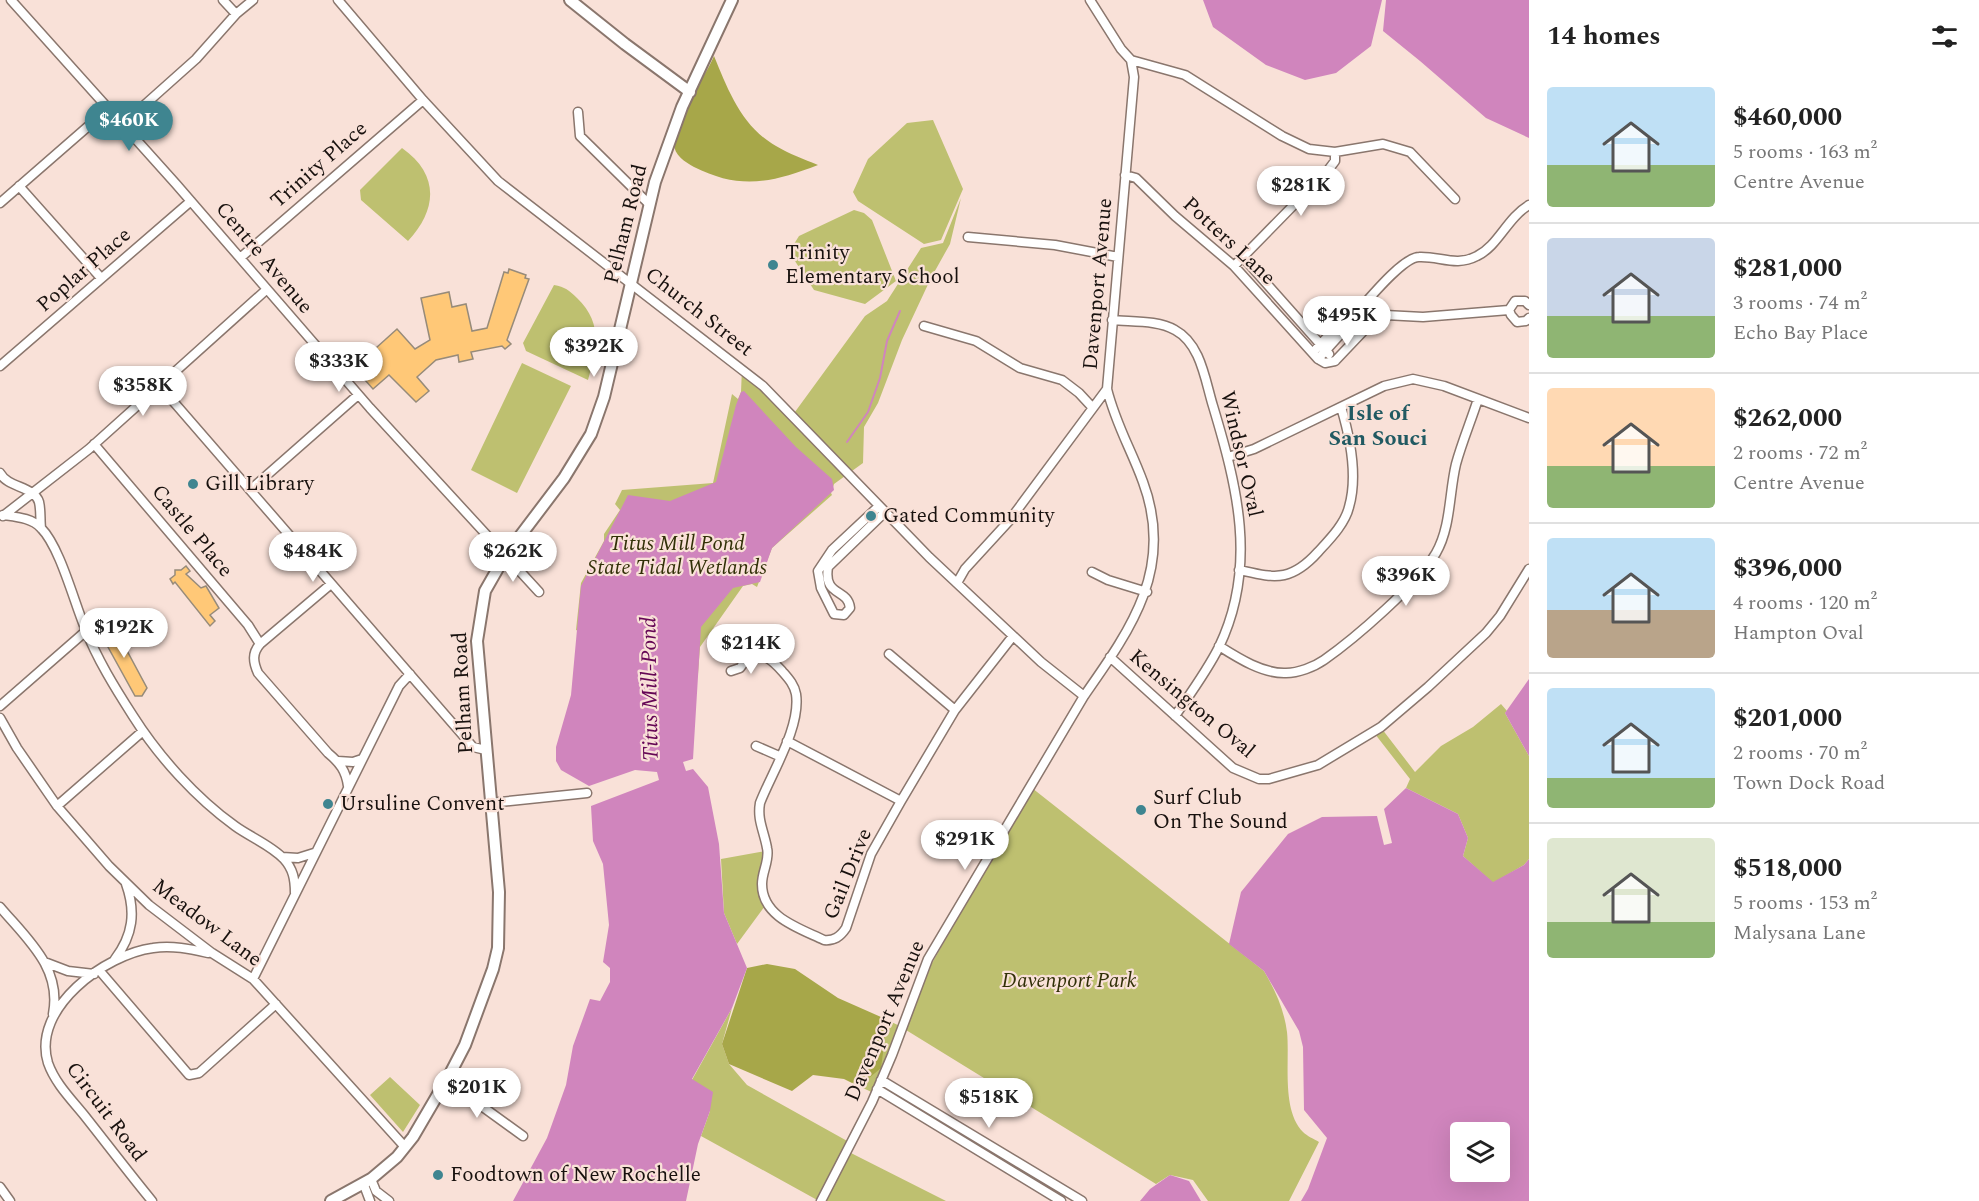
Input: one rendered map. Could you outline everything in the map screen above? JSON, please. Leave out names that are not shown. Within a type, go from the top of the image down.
[{"type":"main road","points":[[570,0],[690,92]]},
{"type":"main road","name":"Pelham Road","points":[[331,1201],[368,1182],[405,1147],[447,1081],[465,1045],[493,969],[498,948],[499,892],[490,803],[478,632],[485,591],[506,556],[564,478],[591,434],[604,397],[650,204],[669,141],[732,0]]},
{"type":"street","name":"Centre Avenue","points":[[11,0],[191,201],[358,395],[539,592]]},
{"type":"street","points":[[223,0],[236,14]]},
{"type":"street","points":[[122,125],[196,59],[236,14],[253,0]]},
{"type":"street","points":[[1090,0],[1121,49],[1131,60],[1185,75],[1308,149],[1335,152],[1365,145],[1392,145],[1410,153],[1455,199]]},
{"type":"street","name":"Church Street","points":[[341,1],[423,100],[498,181],[763,386],[957,583]]},
{"type":"street","name":"Davenport Avenue","points":[[821,1201],[878,1089],[928,959],[1084,696],[1129,628],[1147,592],[1153,554],[1150,506],[1140,475],[1114,416],[1107,389],[1134,77],[1131,60]]},
{"type":"street","name":"Trinity Place","points":[[240,258],[423,100]]},
{"type":"street","points":[[0,203],[108,109]]},
{"type":"street","points":[[579,112],[580,136],[650,204]]},
{"type":"street","points":[[1234,266],[1329,169],[1335,161],[1335,152]]},
{"type":"street","name":"Potters Lane","points":[[1125,175],[1136,178],[1175,216],[1234,266],[1315,356]]},
{"type":"street","points":[[19,186],[101,278]]},
{"type":"street","name":"Poplar Place","points":[[0,366],[191,201]]},
{"type":"street","points":[[1509,310],[1423,317],[1385,315],[1373,321],[1335,361],[1325,363],[1315,356],[1347,327],[1352,318],[1412,258],[1453,262],[1478,256],[1485,251],[1509,220],[1529,205]]},
{"type":"street","points":[[968,237],[1055,245],[1118,257]]},
{"type":"street","name":"Potters Lane","points":[[1244,257],[1335,361]]},
{"type":"street","points":[[2,516],[94,444],[266,290]]},
{"type":"street","points":[[1509,310],[1515,301],[1525,301],[1529,305]]},
{"type":"street","points":[[1509,310],[1517,322],[1526,321],[1529,318]]},
{"type":"street","name":"Windsor Oval","points":[[1113,320],[1167,326],[1188,340],[1196,350],[1228,457],[1240,511],[1239,570],[1232,609],[1219,646],[1175,716]]},
{"type":"street","points":[[924,326],[976,341],[1020,368],[1062,380],[1080,393],[1092,407]]},
{"type":"street","points":[[1228,457],[1254,449],[1384,386],[1413,379],[1434,383],[1529,418]]},
{"type":"street","points":[[159,385],[472,747],[486,750]]},
{"type":"street","name":"Davenport Avenue","points":[[957,583],[964,569],[1009,522],[1107,389]]},
{"type":"street","points":[[250,490],[358,395]]},
{"type":"street","points":[[1219,646],[1237,658],[1275,673],[1307,669],[1323,660],[1405,590],[1436,553],[1443,535],[1456,463],[1478,399]]},
{"type":"street","points":[[1239,570],[1281,576],[1292,573],[1314,557],[1335,532],[1349,509],[1352,491],[1348,431],[1341,407]]},
{"type":"street","name":"Castle Place","points":[[94,444],[248,625],[260,644]]},
{"type":"street","points":[[1,476],[33,493],[39,500],[41,528],[54,549],[86,631],[111,681],[143,731],[180,776],[212,806],[234,825],[282,857],[293,873],[295,893]]},
{"type":"street","points":[[882,509],[828,567],[828,584],[834,591],[846,597],[850,608],[844,615],[834,614],[821,588],[818,571],[832,550],[882,509]]},
{"type":"street","points":[[2,516],[27,520],[41,528]]},
{"type":"street","name":"Kensington Oval","points":[[1110,657],[1233,768],[1259,779],[1287,775],[1318,765],[1381,727],[1470,650],[1500,616],[1529,569]]},
{"type":"street","points":[[1092,572],[1107,580],[1147,592]]},
{"type":"street","points":[[957,583],[1013,636],[1084,696]]},
{"type":"street","points":[[331,584],[260,644],[254,655],[254,664],[258,673],[328,753],[338,761],[346,776],[348,786]]},
{"type":"street","points":[[0,706],[86,631]]},
{"type":"street","name":"Gail Drive","points":[[731,671],[740,668],[751,653],[764,654],[792,682],[796,692],[797,708],[787,741],[760,803],[758,813],[768,857],[762,885],[764,897],[779,917],[824,940],[836,939],[846,928],[871,854],[901,801],[956,710],[1013,636]]},
{"type":"street","points":[[889,654],[956,710]]},
{"type":"street","points":[[253,980],[314,853],[399,686],[410,674]]},
{"type":"street","name":"Meadow Lane","points":[[0,718],[57,806],[126,883],[212,953],[253,980],[405,1147]]},
{"type":"street","points":[[57,806],[143,731]]},
{"type":"street","points":[[787,741],[901,801]]},
{"type":"street","points":[[756,746],[779,756]]},
{"type":"street","points":[[338,761],[362,759]]},
{"type":"street","points":[[490,803],[587,793]]},
{"type":"street","points":[[282,857],[298,858],[314,853]]},
{"type":"street","name":"Circuit Road","points":[[126,883],[132,905],[131,925],[124,946],[114,959],[75,989],[52,1017],[46,1035],[46,1053],[54,1075],[64,1091],[152,1201]]},
{"type":"street","points":[[0,907],[46,963],[56,994],[52,1017]]},
{"type":"street","name":"Circuit Road","points":[[114,959],[153,948],[167,947],[212,953]]},
{"type":"street","points":[[46,963],[68,971],[97,972],[185,1073],[196,1074],[276,1004]]},
{"type":"street","points":[[881,1080],[1082,1201]]},
{"type":"street","points":[[447,1081],[523,1136]]},
{"type":"street","points":[[878,1089],[1061,1201]]},
{"type":"street","points":[[368,1182],[370,1201]]},
{"type":"street","points":[[368,1182],[389,1201]]},
{"type":"street","points":[[1,1192],[10,1201]]},
{"type":"green space","points":[[933,120],[963,189],[941,240],[924,244],[858,201],[853,192],[868,159],[907,123]]},
{"type":"green space","points":[[402,148],[423,169],[430,192],[425,217],[408,241],[361,200],[360,190]]},
{"type":"green space","name":"Titus Mill Pond State Tidal Wetlands","points":[[961,198],[950,244],[931,278],[902,340],[878,403],[864,427],[863,463],[834,484],[832,495],[772,548],[757,587],[752,584],[743,586],[700,647],[698,674],[576,630],[581,583],[604,541],[604,534],[620,510],[615,504],[622,490],[713,483],[732,394],[738,399],[741,392],[742,368],[792,416],[865,316],[887,301],[921,248],[943,243]]},
{"type":"green space","points":[[854,210],[864,213],[872,220],[896,281],[865,304],[814,290],[789,252],[799,236]]},
{"type":"green space","points":[[554,285],[572,293],[591,317],[596,336],[588,380],[526,351],[523,343]]},
{"type":"green space","points":[[522,363],[571,386],[517,493],[471,470]]},
{"type":"green space","points":[[1501,704],[1507,711],[1505,713],[1529,756],[1529,859],[1524,865],[1493,883],[1463,856],[1468,838],[1458,814],[1406,788],[1410,779],[1375,734],[1382,729],[1415,772],[1441,746],[1473,727]]},
{"type":"green space","name":"Davenport Park","points":[[1032,788],[1264,971],[1272,985],[1286,1024],[1288,1084],[1292,1111],[1296,1123],[1303,1132],[1319,1142],[1289,1201],[1208,1201],[1193,1180],[1170,1175],[1156,1184],[906,1030],[878,1095],[852,1083],[869,1078],[886,1030],[881,1017],[906,1029],[932,963]]},
{"type":"green space","points":[[766,851],[765,906],[737,944],[724,913],[721,859]]},
{"type":"green space","points":[[732,1008],[722,1044],[729,1064],[747,1085],[849,1142],[845,1150],[946,1201],[819,1201],[701,1136],[710,1111],[692,1080]]},
{"type":"green space","points":[[390,1077],[420,1105],[403,1132],[370,1095]]},
{"type":"shaded area","points":[[714,56],[738,107],[754,129],[781,149],[818,165],[770,180],[741,181],[711,174],[694,167],[681,158],[674,148],[678,124]]},
{"type":"shaded area","points":[[767,964],[795,969],[838,998],[881,1017],[886,1030],[881,1068],[869,1078],[852,1083],[844,1079],[813,1075],[792,1091],[729,1064],[722,1044],[747,968]]},
{"type":"water","points":[[1203,0],[1382,0],[1371,46],[1336,73],[1305,80],[1266,65],[1213,27]]},
{"type":"water","points":[[1386,0],[1529,0],[1529,138],[1486,118],[1383,31]]},
{"type":"water","name":"Titus Mill-Pond","points":[[744,391],[796,447],[832,479],[834,490],[772,548],[760,582],[733,588],[701,627],[693,759],[683,762],[686,771],[693,769],[708,787],[719,844],[724,913],[747,968],[732,1008],[692,1079],[713,1092],[710,1111],[698,1144],[686,1201],[513,1201],[547,1138],[566,1085],[573,1046],[590,999],[600,1001],[610,982],[610,968],[603,962],[609,925],[603,864],[593,841],[591,806],[659,780],[657,772],[635,770],[589,786],[561,770],[556,761],[556,747],[571,695],[581,586],[628,495],[670,501],[716,482],[736,405],[741,392]]},
{"type":"water","points":[[1529,679],[1529,756],[1505,713]]},
{"type":"water","points":[[1406,788],[1458,814],[1468,838],[1463,856],[1493,882],[1524,865],[1529,859],[1529,1201],[1301,1201],[1308,1189],[1327,1138],[1304,1110],[1303,1047],[1299,1031],[1264,971],[1229,944],[1241,892],[1288,834],[1322,817],[1377,816],[1384,845],[1392,843],[1384,809]]},
{"type":"water","points":[[1170,1175],[1189,1181],[1201,1201],[1140,1201],[1150,1189]]},
{"type":"building","points":[[509,269],[526,275],[525,278],[529,279],[507,340],[511,344],[505,349],[502,346],[471,352],[473,359],[459,362],[458,355],[436,360],[417,377],[429,391],[416,402],[389,375],[373,389],[357,371],[379,351],[376,348],[397,329],[415,349],[430,340],[421,298],[449,292],[452,307],[466,304],[472,331],[487,328],[504,272],[508,273]]},
{"type":"building","points":[[186,566],[190,571],[186,574],[201,588],[206,586],[219,608],[210,615],[215,621],[210,626],[175,582],[173,584],[170,579],[175,575],[175,570],[181,570]]},
{"type":"building","points":[[116,616],[123,629],[117,632],[147,688],[142,696],[135,696],[103,638],[109,627],[115,624]]},
{"type":"waterway","points":[[847,442],[868,412],[880,378],[887,341],[900,311]]},
{"type":"place","name":"Trinity Elementary School","points":[[773,265]]},
{"type":"place","name":"Gill Library","points":[[193,484]]},
{"type":"place","name":"Gated Community","points":[[871,516]]},
{"type":"place","name":"Ursuline Convent","points":[[328,804]]},
{"type":"place","name":"Surf Club On The Sound","points":[[1141,810]]},
{"type":"place","name":"Foodtown of New Rochelle","points":[[438,1175]]},
{"type":"district","name":"Isle of San Souci","points":[[1378,426]]}]
